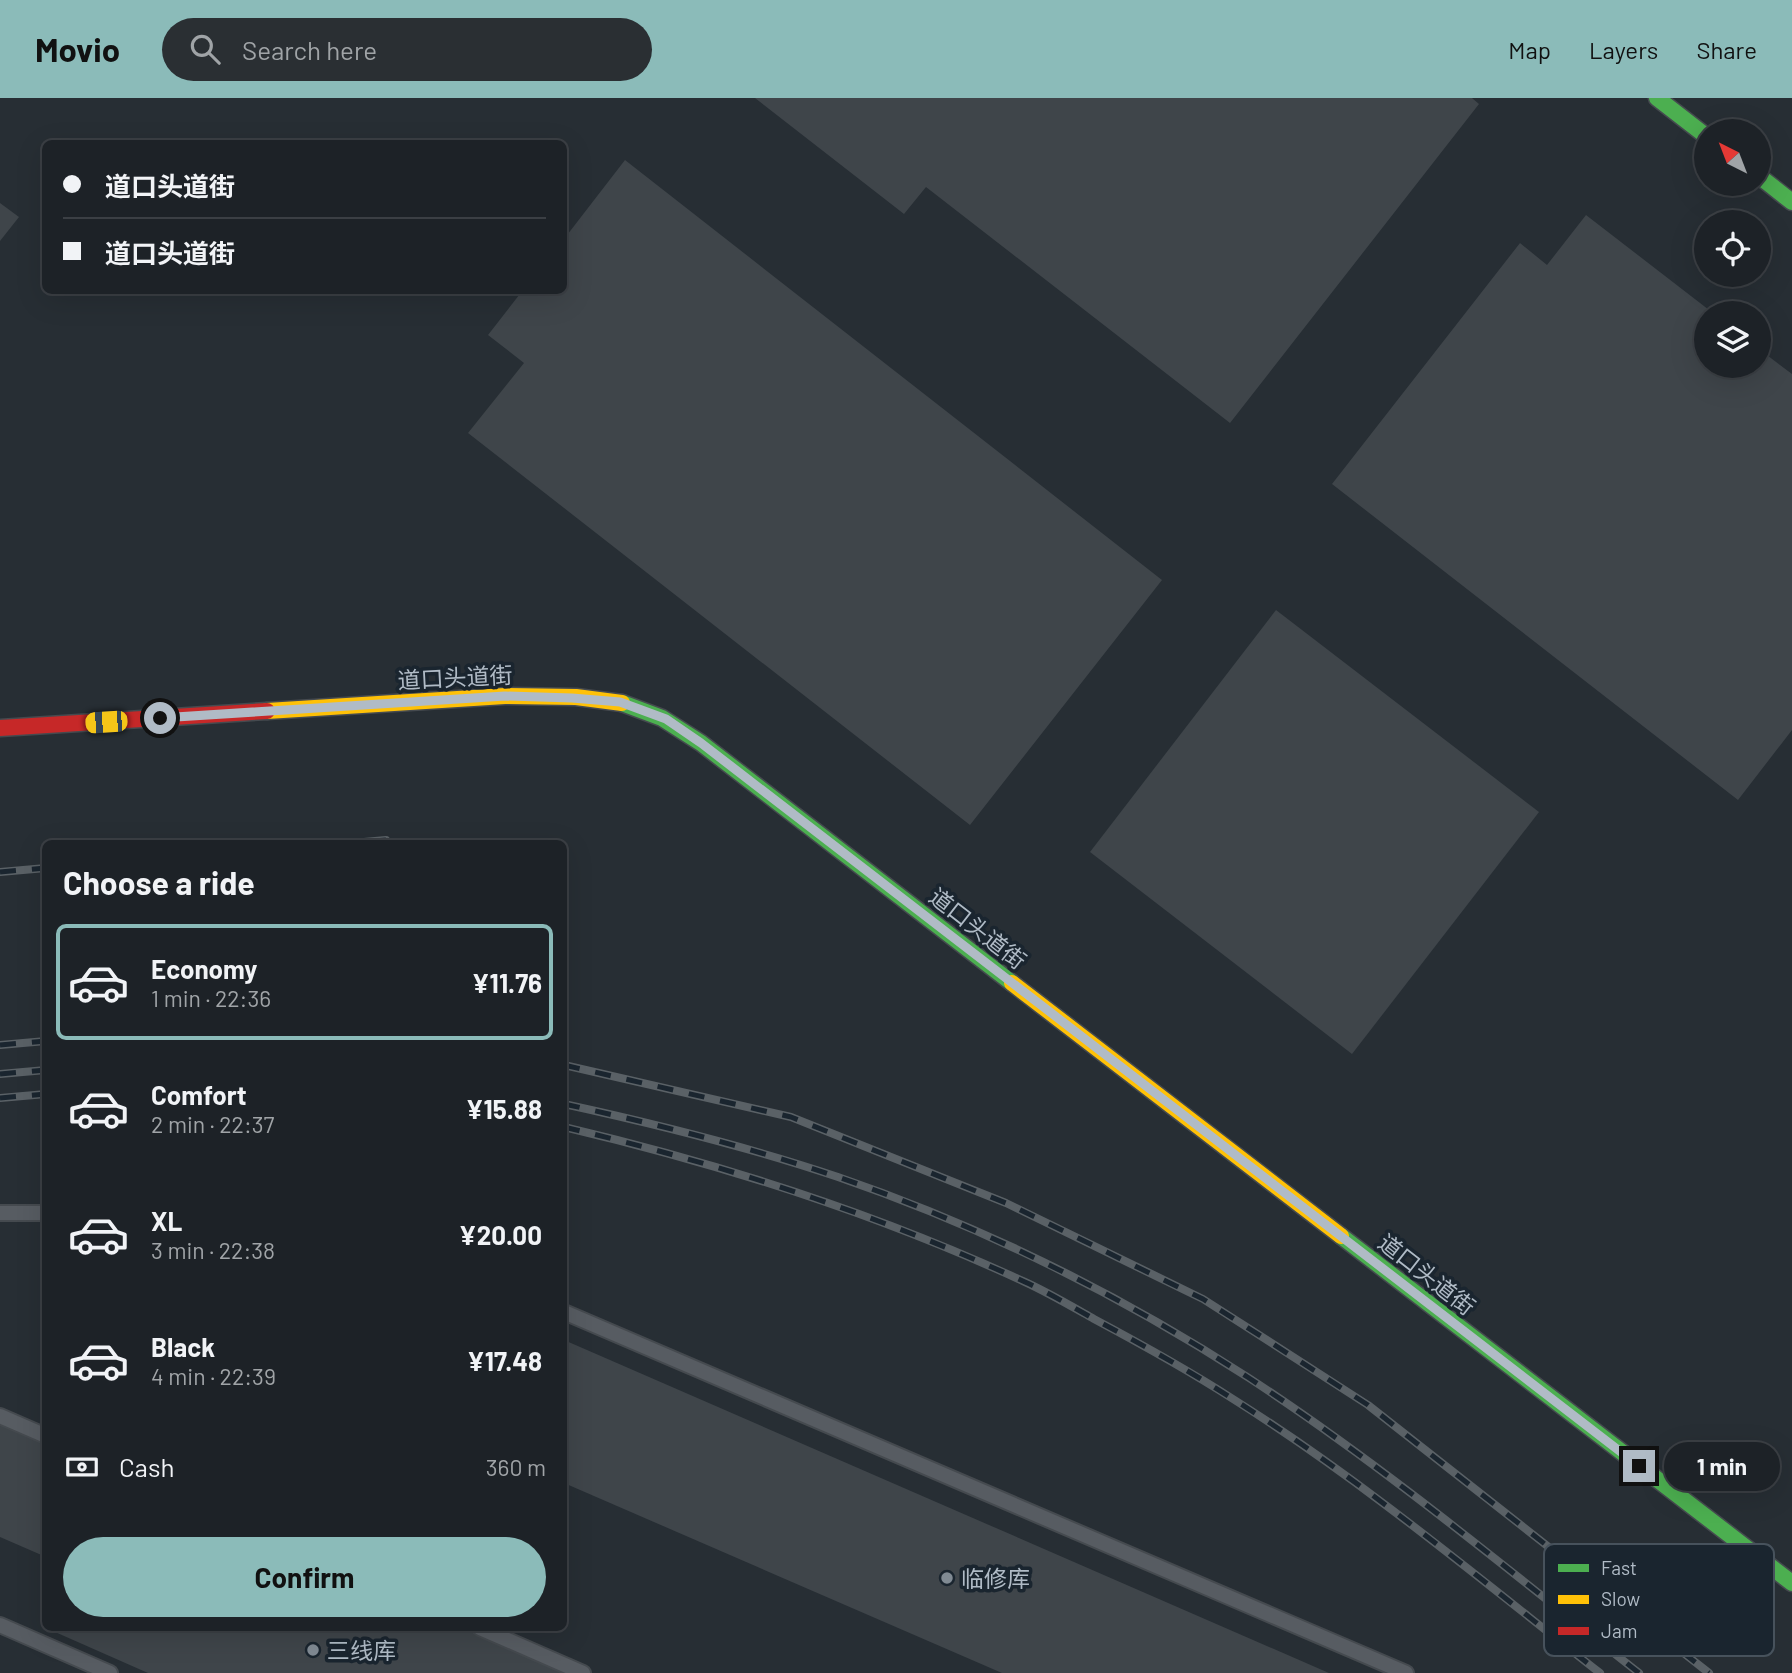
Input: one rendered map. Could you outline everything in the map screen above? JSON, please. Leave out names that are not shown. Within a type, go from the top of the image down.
[{"type":"street","points":[[1657,98],[1694,127]]},
{"type":"street","points":[[1771,185],[1792,202]]},
{"type":"street","name":"道口头道街","points":[[0,728],[505,696],[620,702],[666,719],[712,751],[1741,1544]]},
{"type":"street","name":"道口头道街","points":[[1774,1569],[1792,1583]]},
{"type":"lane","points":[[0,1213],[42,1213]]},
{"type":"lane","points":[[567,1313],[1406,1673]]},
{"type":"lane","points":[[0,1416],[42,1434]]},
{"type":"lane","points":[[0,1625],[110,1673]]},
{"type":"lane","points":[[487,1631],[583,1673]]},
{"type":"building","points":[[755,98],[1472,98],[1479,104],[1230,423],[926,187],[904,214]]},
{"type":"building","points":[[625,160],[1162,580],[970,825],[468,433],[524,363],[488,335],[520,294],[567,294],[567,235]]},
{"type":"building","points":[[0,203],[19,217],[0,241]]},
{"type":"building","points":[[1586,215],[1697,301],[1694,301],[1694,378],[1771,378],[1771,358],[1792,374],[1792,730],[1738,800],[1332,484],[1520,243],[1547,265]]},
{"type":"building","points":[[1276,610],[1539,812],[1352,1054],[1090,852]]},
{"type":"building","name":"临修库","points":[[567,1341],[1329,1673],[1002,1673],[567,1484]]},
{"type":"building","points":[[0,1413],[42,1431],[42,1555],[0,1537]]},
{"type":"building","name":"三线库","points":[[53,1631],[485,1631],[579,1673],[148,1673]]},
{"type":"railway","points":[[0,872],[42,868]]},
{"type":"railway","points":[[0,1045],[42,1041]]},
{"type":"railway","points":[[567,1066],[791,1117],[1006,1203],[1203,1299],[1368,1405],[1545,1544]]},
{"type":"railway","points":[[0,1074],[42,1070]]},
{"type":"railway","points":[[0,1098],[42,1094]]},
{"type":"railway","points":[[567,1105],[702,1137],[838,1177],[892,1196],[1050,1265],[1201,1348],[1300,1412],[1447,1521],[1544,1598]]},
{"type":"railway","points":[[567,1128],[740,1174],[856,1213],[969,1257],[1051,1295],[1182,1368],[1281,1430],[1420,1531],[1544,1629]]},
{"type":"railway","points":[[1578,1656],[1600,1673]]},
{"type":"railway","points":[[1618,1656],[1639,1673]]},
{"type":"railway","points":[[1687,1656],[1709,1673]]},
{"type":"traffic: fast","points":[[1657,98],[1694,127]]},
{"type":"traffic: fast","points":[[1771,185],[1792,202]]},
{"type":"traffic: fast","points":[[622,703],[662,718],[701,743],[1012,983]]},
{"type":"traffic: fast","points":[[1341,1236],[1741,1544]]},
{"type":"traffic: fast","points":[[1774,1569],[1792,1583]]},
{"type":"traffic: slow","points":[[267,711],[505,696],[576,697],[622,703]]},
{"type":"traffic: slow","points":[[1012,983],[1341,1236]]},
{"type":"traffic: jam","points":[[0,728],[267,711]]},
{"type":"place","name":"临修库","points":[[947,1578]]},
{"type":"place","name":"三线库","points":[[313,1650]]},
{"type":"route","points":[[160,718],[505,696],[620,702],[666,719],[701,743],[1639,1466]]}]
